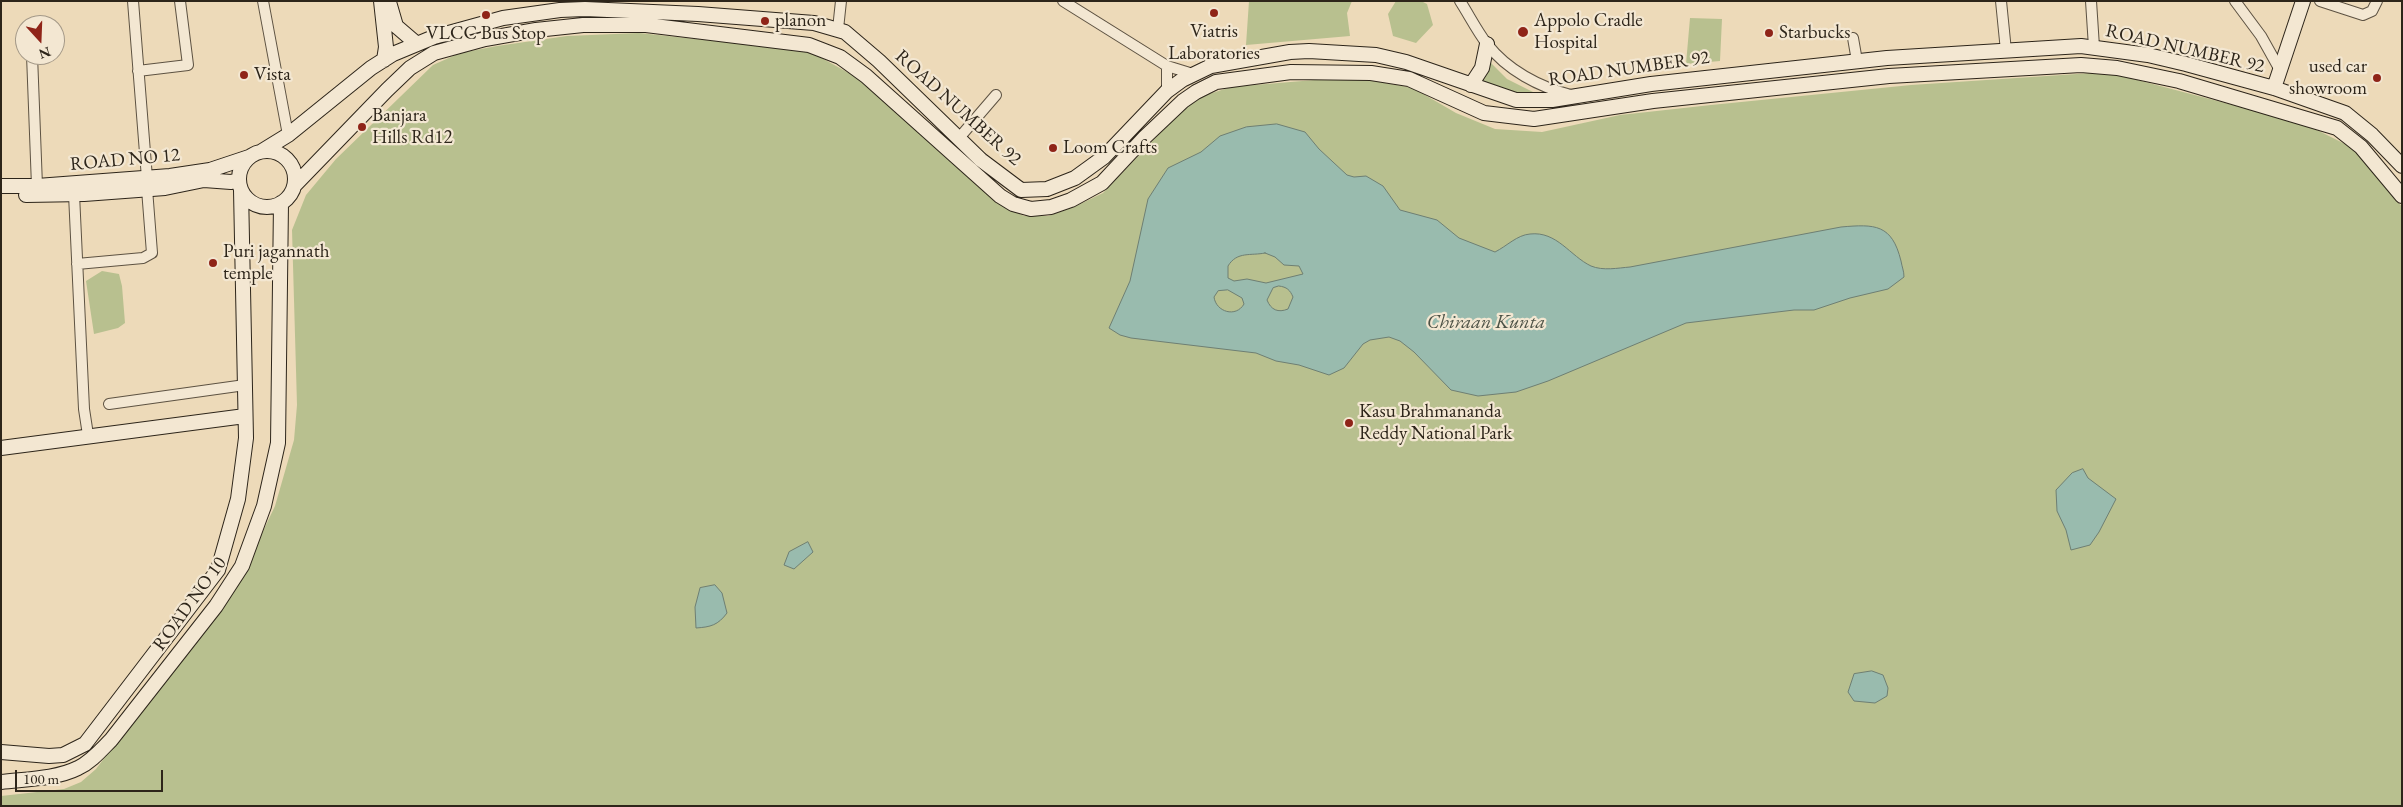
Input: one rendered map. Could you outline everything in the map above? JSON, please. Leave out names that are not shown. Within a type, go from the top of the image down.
[{"type":"main road","points":[[381,1],[386,47],[384,60]]},
{"type":"main road","points":[[389,1],[396,26],[417,44]]},
{"type":"main road","points":[[2274,88],[2303,1]]},
{"type":"main road","name":"ROAD NUMBER 92","points":[[256,154],[288,135],[384,60],[417,44],[504,18],[532,13],[586,9],[698,14],[814,23],[838,29],[854,38],[981,160],[1021,190],[1047,189],[1075,178],[1104,157],[1166,91],[1193,74],[1211,66],[1290,52],[1376,55],[1406,62],[1516,100],[1552,100],[1651,84],[1881,59],[2081,46],[2148,55],[2274,88],[2345,113],[2372,135],[2402,166]]},
{"type":"main road","points":[[696,30],[698,14]]},
{"type":"main road","points":[[504,18],[506,35]]},
{"type":"main road","name":"ROAD NUMBER 92","points":[[295,185],[410,68],[434,53],[457,45],[506,35],[583,25],[646,25],[810,44],[840,57],[866,76],[1000,196],[1013,204],[1031,209],[1051,207],[1071,200],[1102,183],[1183,101],[1216,82],[1292,72],[1370,73],[1409,78],[1484,113],[1534,119],[1653,101],[1885,77],[2081,65],[2145,73],[2220,92],[2337,128],[2361,147],[2398,186]]},
{"type":"main road","points":[[1471,85],[1482,68],[1487,44]]},
{"type":"main road","points":[[1881,59],[1885,77]]},
{"type":"main road","points":[[256,154],[280,154],[288,159],[296,176],[295,185],[287,199],[281,203],[272,206],[254,203],[246,198],[240,185],[242,167],[256,154]]},
{"type":"main road","name":"ROAD NO 12","points":[[1,186],[147,184],[210,170],[256,154]]},
{"type":"main road","points":[[1,194],[74,194],[147,184],[204,180],[231,182],[240,185]]},
{"type":"main road","name":"ROAD NO 10","points":[[1,752],[48,756],[63,755],[85,744],[218,570],[238,499],[246,438],[240,185]]},
{"type":"main road","name":"ROAD NO 10","points":[[1,782],[68,772],[87,762],[111,740],[216,606],[242,566],[264,506],[278,443],[281,203]]},
{"type":"main road","points":[[1,448],[88,435],[245,416]]},
{"type":"main road","points":[[63,755],[68,772]]},
{"type":"street","points":[[77,264],[143,258],[152,253],[133,1]]},
{"type":"street","points":[[138,71],[188,65],[180,1]]},
{"type":"street","points":[[263,1],[288,135]]},
{"type":"street","points":[[838,29],[841,1]]},
{"type":"street","points":[[1063,1],[1167,66],[1193,74]]},
{"type":"street","points":[[1460,1],[1487,44],[1509,66],[1551,90],[1574,96]]},
{"type":"street","points":[[2001,1],[2006,50]]},
{"type":"street","points":[[2091,1],[2094,48]]},
{"type":"street","points":[[2235,1],[2260,36],[2280,70]]},
{"type":"street","points":[[2320,1],[2363,15],[2372,11],[2377,1]]},
{"type":"street","points":[[1853,38],[1857,62]]},
{"type":"street","points":[[32,65],[37,186]]},
{"type":"street","points":[[1166,91],[1167,66]]},
{"type":"street","points":[[959,138],[996,95]]},
{"type":"street","points":[[74,194],[84,409],[88,435]]},
{"type":"street","points":[[109,404],[245,385]]},
{"type":"green space","points":[[1249,1],[1352,1],[1347,13],[1350,36],[1246,45]]},
{"type":"green space","points":[[1396,1],[1421,1],[1427,4],[1433,25],[1416,43],[1393,36],[1388,14]]},
{"type":"green space","points":[[1690,18],[1722,19],[1720,61],[1686,64]]},
{"type":"green space","name":"Kasu Brahmananda Reddy National Park","points":[[639,33],[809,51],[856,77],[1007,208],[1024,216],[1048,216],[1074,207],[1103,193],[1183,109],[1206,95],[1231,87],[1326,79],[1368,80],[1413,88],[1456,113],[1495,129],[1542,132],[1620,115],[1711,105],[1911,85],[2107,72],[2305,124],[2353,148],[2371,166],[2402,207],[2402,806],[1,806],[1,796],[64,789],[81,782],[96,769],[241,577],[275,506],[294,440],[297,405],[292,230],[306,195],[336,159],[433,65],[460,53],[497,46],[567,36]]},
{"type":"green space","points":[[1490,62],[1507,79],[1539,95],[1501,90],[1481,81]]},
{"type":"green space","points":[[102,271],[119,274],[122,286],[125,323],[118,328],[94,334],[86,281]]},
{"type":"water","name":"Chiraan Kunta","points":[[1277,124],[1305,132],[1319,149],[1347,175],[1354,177],[1366,176],[1383,186],[1400,210],[1437,220],[1459,238],[1495,252],[1521,236],[1540,234],[1556,240],[1583,262],[1591,266],[1616,268],[1630,267],[1841,227],[1863,226],[1880,229],[1893,240],[1901,261],[1904,277],[1888,289],[1850,298],[1814,310],[1794,310],[1686,323],[1548,381],[1516,392],[1478,396],[1451,390],[1414,352],[1400,341],[1389,337],[1370,340],[1363,344],[1344,368],[1329,375],[1299,365],[1276,361],[1256,353],[1131,338],[1120,335],[1109,328],[1130,281],[1148,199],[1168,168],[1201,152],[1220,136],[1246,127]],"holes":[[[1265,253],[1275,257],[1284,265],[1299,266],[1303,274],[1266,283],[1247,279],[1234,281],[1228,278],[1228,266],[1236,258]],[[1282,286],[1291,292],[1293,297],[1288,309],[1278,311],[1271,306],[1267,300],[1273,288]],[[1228,290],[1242,298],[1244,304],[1232,312],[1222,309],[1218,306],[1214,297],[1218,291]]]},
{"type":"water","points":[[2083,469],[2088,478],[2116,499],[2090,545],[2071,550],[2066,530],[2057,511],[2056,490],[2072,473]]},
{"type":"water","points":[[808,542],[813,552],[794,569],[784,565],[789,552]]},
{"type":"water","points":[[715,585],[722,593],[727,613],[714,625],[696,628],[695,607],[700,588]]},
{"type":"water","points":[[1872,671],[1883,675],[1888,688],[1887,696],[1875,703],[1854,701],[1848,692],[1854,674]]},
{"type":"place","name":"Viatris Laboratories","points":[[1214,13]]},
{"type":"place","name":"VLCC Bus Stop","points":[[486,15]]},
{"type":"place","name":"planon","points":[[765,21]]},
{"type":"place","name":"Appolo Cradle Hospital","points":[[1523,32]]},
{"type":"place","name":"Starbucks","points":[[1769,33]]},
{"type":"place","name":"Vista","points":[[244,75]]},
{"type":"place","name":"used car showroom","points":[[2377,78]]},
{"type":"place","name":"Banjara Hills Rd12","points":[[362,127]]},
{"type":"place","name":"Loom Crafts","points":[[1053,148]]},
{"type":"place","name":"Puri jagannath temple","points":[[213,263]]},
{"type":"place","name":"Kasu Brahmananda Reddy National Park","points":[[1349,423]]}]
